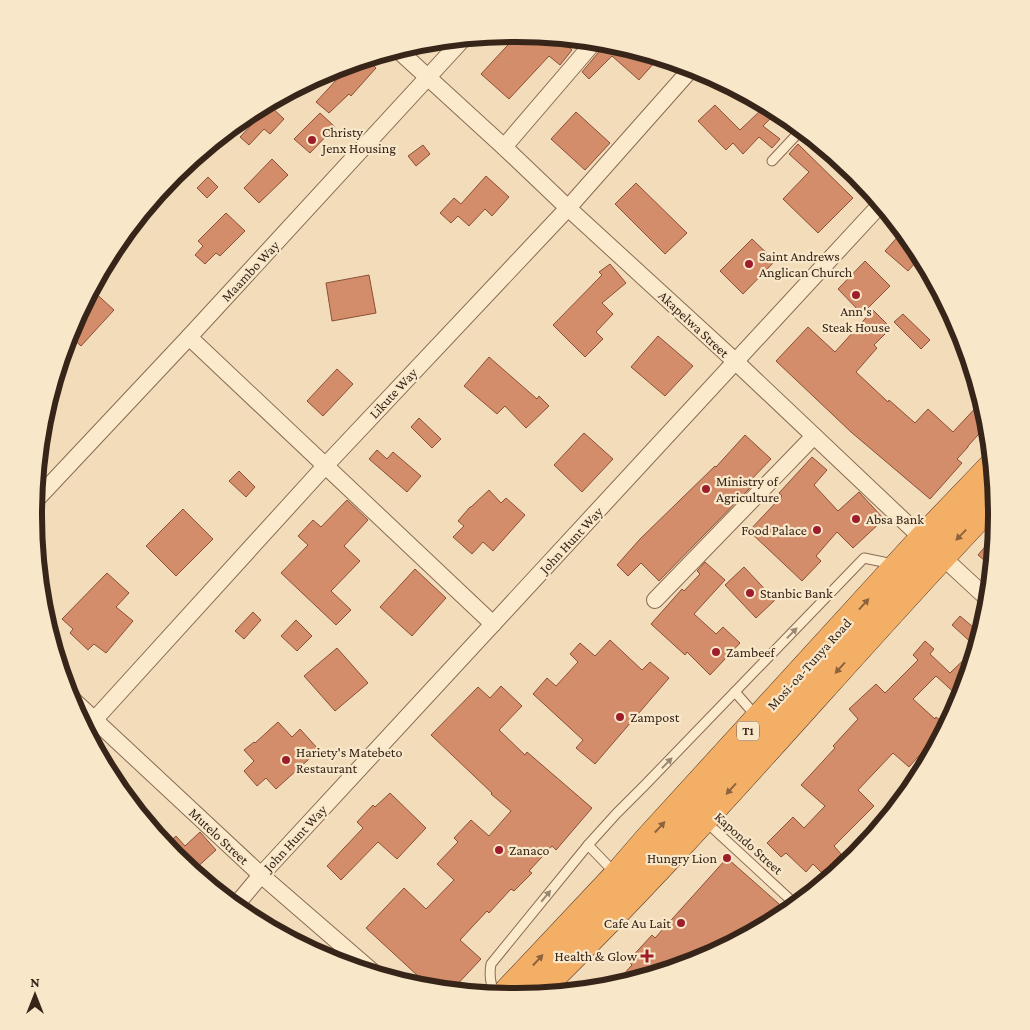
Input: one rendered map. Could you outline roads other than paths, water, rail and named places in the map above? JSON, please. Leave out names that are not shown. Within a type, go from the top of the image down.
[{"type":"highway","name":"Mosi-oa-Tunya Road","points":[[542,986],[578,952],[693,811],[932,548],[985,476]]},
{"type":"highway","name":"Mosi-oa-Tunya Road","points":[[512,988],[617,876],[693,811],[759,719],[899,566],[932,548],[987,505]]},
{"type":"street","name":"Maambo Way","points":[[43,492],[456,47]]},
{"type":"street","points":[[504,147],[588,49]]},
{"type":"street","name":"Akapelwa Street","points":[[405,56],[736,362],[980,592]]},
{"type":"street","name":"Likute Way","points":[[91,725],[326,465],[568,208],[686,75]]},
{"type":"street","name":"John Hunt Way","points":[[240,900],[260,875],[876,210]]},
{"type":"street","points":[[189,337],[493,624]]},
{"type":"street","points":[[655,600],[814,436]]},
{"type":"street","name":"Mutelo Street","points":[[92,726],[360,961]]},
{"type":"lane","points":[[772,161],[796,135]]},
{"type":"lane","points":[[492,987],[491,964],[616,814],[864,558],[899,566]]},
{"type":"lane","points":[[736,692],[759,719]]},
{"type":"lane","name":"Kapondo Street","points":[[693,811],[790,899]]},
{"type":"lane","points":[[588,846],[617,876]]},
{"type":"place","name":"Christy Jenx Housing","points":[[312,140]]},
{"type":"place","name":"Saint Andrews Anglican Church","points":[[749,264]]},
{"type":"place","name":"Ann's Steak House","points":[[856,295]]},
{"type":"place","name":"Ministry of Agriculture","points":[[706,489]]},
{"type":"place","name":"Absa Bank","points":[[856,519]]},
{"type":"place","name":"Food Palace","points":[[817,530]]},
{"type":"place","name":"Stanbic Bank","points":[[750,593]]},
{"type":"place","name":"Zambeef","points":[[716,652]]},
{"type":"place","name":"Zampost","points":[[620,717]]},
{"type":"place","name":"Hariety's Matebeto Restaurant","points":[[286,760]]},
{"type":"place","name":"Zanaco","points":[[499,850]]},
{"type":"place","name":"Hungry Lion","points":[[727,858]]},
{"type":"place","name":"Cafe Au Lait","points":[[681,923]]},
{"type":"place","name":"Health & Glow","points":[[647,956]]}]
